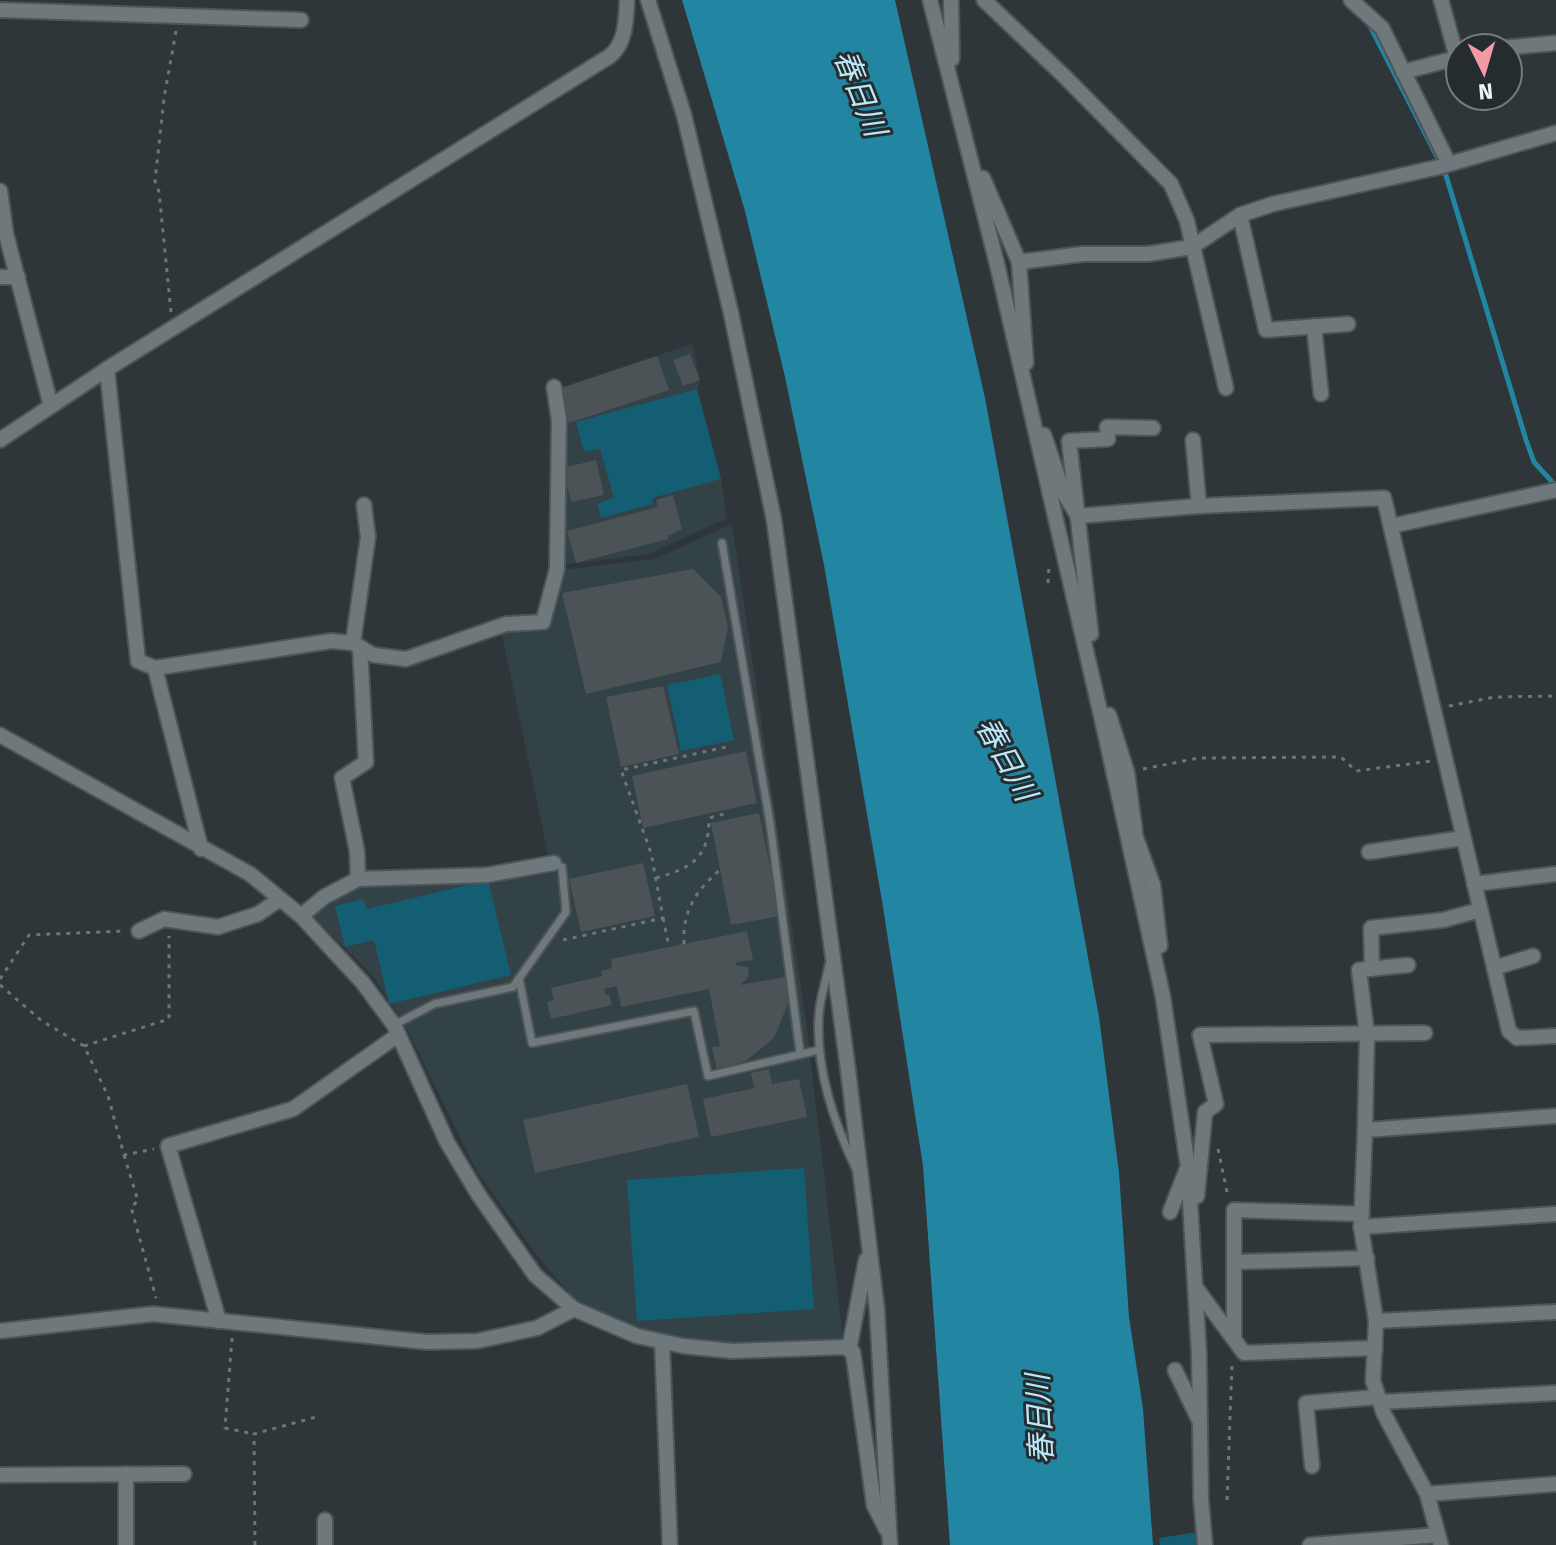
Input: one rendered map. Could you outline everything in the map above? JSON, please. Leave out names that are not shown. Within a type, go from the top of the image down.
[{"type":"street","points":[[0,440],[172,328],[610,56],[619,48],[626,21],[627,0]]},
{"type":"street","points":[[648,0],[684,115],[755,420],[774,520],[833,949],[877,1310],[890,1540]]},
{"type":"street","points":[[930,0],[973,163],[1089,666],[1127,772],[1131,832]]},
{"type":"street","points":[[951,0],[953,83]]},
{"type":"street","points":[[984,0],[1159,169],[1180,201],[1226,388]]},
{"type":"street","points":[[1351,0],[1382,28],[1449,164]]},
{"type":"street","points":[[1441,0],[1450,32]]},
{"type":"street","points":[[0,10],[104,16],[301,20]]},
{"type":"street","points":[[1524,46],[1556,43]]},
{"type":"street","points":[[1403,72],[1444,62]]},
{"type":"street","points":[[1019,262],[1083,254],[1148,254],[1192,247],[1240,215],[1273,204],[1449,164],[1556,133]]},
{"type":"street","points":[[973,163],[980,172],[1019,262],[1029,404],[1041,425],[1063,492],[1078,516]]},
{"type":"street","points":[[0,191],[6,234],[51,406]]},
{"type":"street","points":[[1240,215],[1266,330],[1348,324]]},
{"type":"street","points":[[0,277],[18,277]]},
{"type":"street","points":[[1314,326],[1321,394]]},
{"type":"street","points":[[107,369],[138,661],[155,668],[331,641],[356,645],[373,655],[406,659],[506,624],[543,622],[557,569],[559,420],[554,387]]},
{"type":"street","points":[[1153,428],[1107,427],[1108,439],[1069,441],[1086,611],[1101,701],[1131,832],[1156,965],[1188,1167],[1196,1288],[1201,1514],[1205,1545]]},
{"type":"street","points":[[1193,440],[1199,506]]},
{"type":"street","points":[[1391,526],[1556,490]]},
{"type":"street","points":[[1078,516],[1199,506],[1384,498],[1509,1031],[1517,1038],[1556,1036]]},
{"type":"street","points":[[358,879],[357,851],[342,778],[366,762],[356,645],[368,537],[364,505]]},
{"type":"street","points":[[1089,666],[1093,645]]},
{"type":"street","points":[[155,668],[201,849]]},
{"type":"street","points":[[0,735],[250,874],[301,916],[363,983],[396,1030],[447,1142],[478,1194],[535,1275],[574,1309],[637,1336],[662,1342],[732,1351],[846,1347],[853,1352],[874,1505],[890,1540]]},
{"type":"street","points":[[1369,852],[1463,838]]},
{"type":"street","points":[[301,916],[324,897],[358,879],[487,875],[558,865]]},
{"type":"street","points":[[1474,884],[1556,874]]},
{"type":"street","points":[[139,931],[164,919],[218,927],[258,914],[280,899]]},
{"type":"street","points":[[1372,969],[1371,928],[1443,920],[1480,910]]},
{"type":"street","points":[[1494,968],[1533,956]]},
{"type":"street","points":[[1310,1545],[1440,1540],[1427,1494],[1384,1414],[1373,1381],[1376,1321],[1361,1220],[1367,1035],[1359,970],[1408,965]]},
{"type":"street","points":[[226,1321],[168,1146],[293,1109],[396,1030]]},
{"type":"street","points":[[1190,1200],[1197,1196],[1205,1112],[1216,1104],[1200,1035],[1425,1033]]},
{"type":"street","points":[[1365,1130],[1556,1116]]},
{"type":"street","points":[[1170,1212],[1188,1167]]},
{"type":"street","points":[[1234,1339],[1234,1210],[1361,1220],[1556,1214]]},
{"type":"street","points":[[849,1350],[869,1243]]},
{"type":"street","points":[[1235,1262],[1367,1258]]},
{"type":"street","points":[[1196,1288],[1244,1353],[1375,1348]]},
{"type":"street","points":[[0,1331],[160,1315],[427,1342],[477,1341],[537,1328],[574,1309]]},
{"type":"street","points":[[1376,1321],[1556,1312]]},
{"type":"street","points":[[662,1342],[670,1545]]},
{"type":"street","points":[[1175,1370],[1201,1424]]},
{"type":"street","points":[[1312,1466],[1306,1403],[1556,1393]]},
{"type":"street","points":[[126,1474],[126,1545]]},
{"type":"street","points":[[0,1475],[184,1474]]},
{"type":"street","points":[[1427,1494],[1556,1484]]},
{"type":"street","points":[[1201,1514],[1215,1545]]},
{"type":"street","points":[[325,1520],[325,1545]]},
{"type":"lane","points":[[722,543],[770,823],[800,1052]]},
{"type":"lane","points":[[396,1030],[434,1004],[513,987],[566,912],[558,865]]},
{"type":"lane","points":[[833,949],[819,1012],[819,1050],[836,1127],[862,1182]]},
{"type":"lane","points":[[519,978],[532,1043],[694,1011],[708,1076],[819,1050]]},
{"type":"path","points":[[172,328],[159,192],[155,181],[164,98],[179,16]]},
{"type":"path","points":[[1435,708],[1495,697],[1556,696]]},
{"type":"path","points":[[669,947],[651,853],[621,770],[731,746]]},
{"type":"path","points":[[1127,772],[1199,758],[1341,757],[1356,771],[1446,759]]},
{"type":"path","points":[[656,878],[681,871],[695,861],[709,841],[709,818],[724,814]]},
{"type":"path","points":[[684,944],[683,927],[687,911],[706,882],[720,870]]},
{"type":"path","points":[[543,944],[663,918]]},
{"type":"path","points":[[84,1046],[169,1019],[169,920]]},
{"type":"path","points":[[139,931],[29,935],[0,982],[42,1021],[84,1046],[108,1096],[138,1201],[131,1207],[160,1315]]},
{"type":"path","points":[[1217,1139],[1220,1165],[1234,1210]]},
{"type":"path","points":[[124,1155],[168,1146]]},
{"type":"path","points":[[226,1321],[225,1428],[254,1434],[316,1417]]},
{"type":"path","points":[[1227,1500],[1234,1339]]},
{"type":"path","points":[[254,1434],[255,1545]]},
{"type":"shaded area","points":[[692,344],[700,380],[697,390],[721,479],[727,518],[649,554],[561,565],[558,389]]},
{"type":"shaded area","points":[[697,389],[721,479],[652,498],[653,504],[601,518],[597,504],[614,498],[600,449],[584,452],[576,422]]},
{"type":"shaded area","points":[[732,524],[807,1028],[843,1339],[731,1343],[643,1332],[576,1301],[536,1254],[477,1171],[404,1023],[373,976],[312,915],[359,886],[551,868],[501,630],[553,616],[560,570],[655,559]]},
{"type":"shaded area","points":[[720,674],[734,740],[681,751],[667,685]]},
{"type":"shaded area","points":[[488,880],[511,975],[389,1004],[374,940],[345,947],[335,906],[363,899],[367,909]]},
{"type":"shaded area","points":[[804,1168],[814,1309],[637,1321],[627,1180]]},
{"type":"shaded area","points":[[1198,1532],[1201,1545],[1160,1545],[1159,1538]]},
{"type":"water","name":"春日川","points":[[682,0],[895,0],[985,398],[1099,1017],[1119,1173],[1129,1317],[1143,1409],[1153,1545],[950,1545],[923,1166],[883,907],[824,565],[785,377],[745,211]]},
{"type":"building","points":[[690,354],[700,380],[683,386],[673,360]]},
{"type":"building","points":[[657,356],[669,390],[569,423],[558,389]]},
{"type":"building","points":[[596,460],[604,495],[571,502],[563,468]]},
{"type":"building","points":[[673,495],[682,529],[668,536],[668,539],[576,563],[567,531],[658,507],[656,500]]},
{"type":"building","points":[[693,569],[721,597],[728,627],[721,662],[586,694],[562,593]]},
{"type":"building","points":[[663,686],[679,754],[621,767],[606,697]]},
{"type":"building","points":[[746,751],[757,803],[643,828],[632,776]]},
{"type":"building","points":[[759,813],[780,916],[731,925],[711,823]]},
{"type":"building","points":[[643,863],[655,916],[581,932],[569,879]]},
{"type":"building","points":[[747,931],[753,960],[737,962],[736,965],[747,967],[749,973],[740,985],[786,977],[788,1003],[774,1038],[747,1060],[717,1070],[712,1047],[720,1046],[709,989],[621,1007],[617,986],[604,989],[612,1005],[551,1019],[547,1002],[554,1000],[551,988],[602,976],[601,971],[612,968],[611,959]]},
{"type":"building","points":[[769,1069],[772,1084],[799,1079],[807,1117],[711,1137],[703,1099],[754,1088],[751,1073]]},
{"type":"building","points":[[687,1084],[699,1137],[535,1173],[523,1120]]},
{"type":"waterway","points":[[1370,26],[1445,172],[1526,440],[1534,462],[1555,485]]}]
